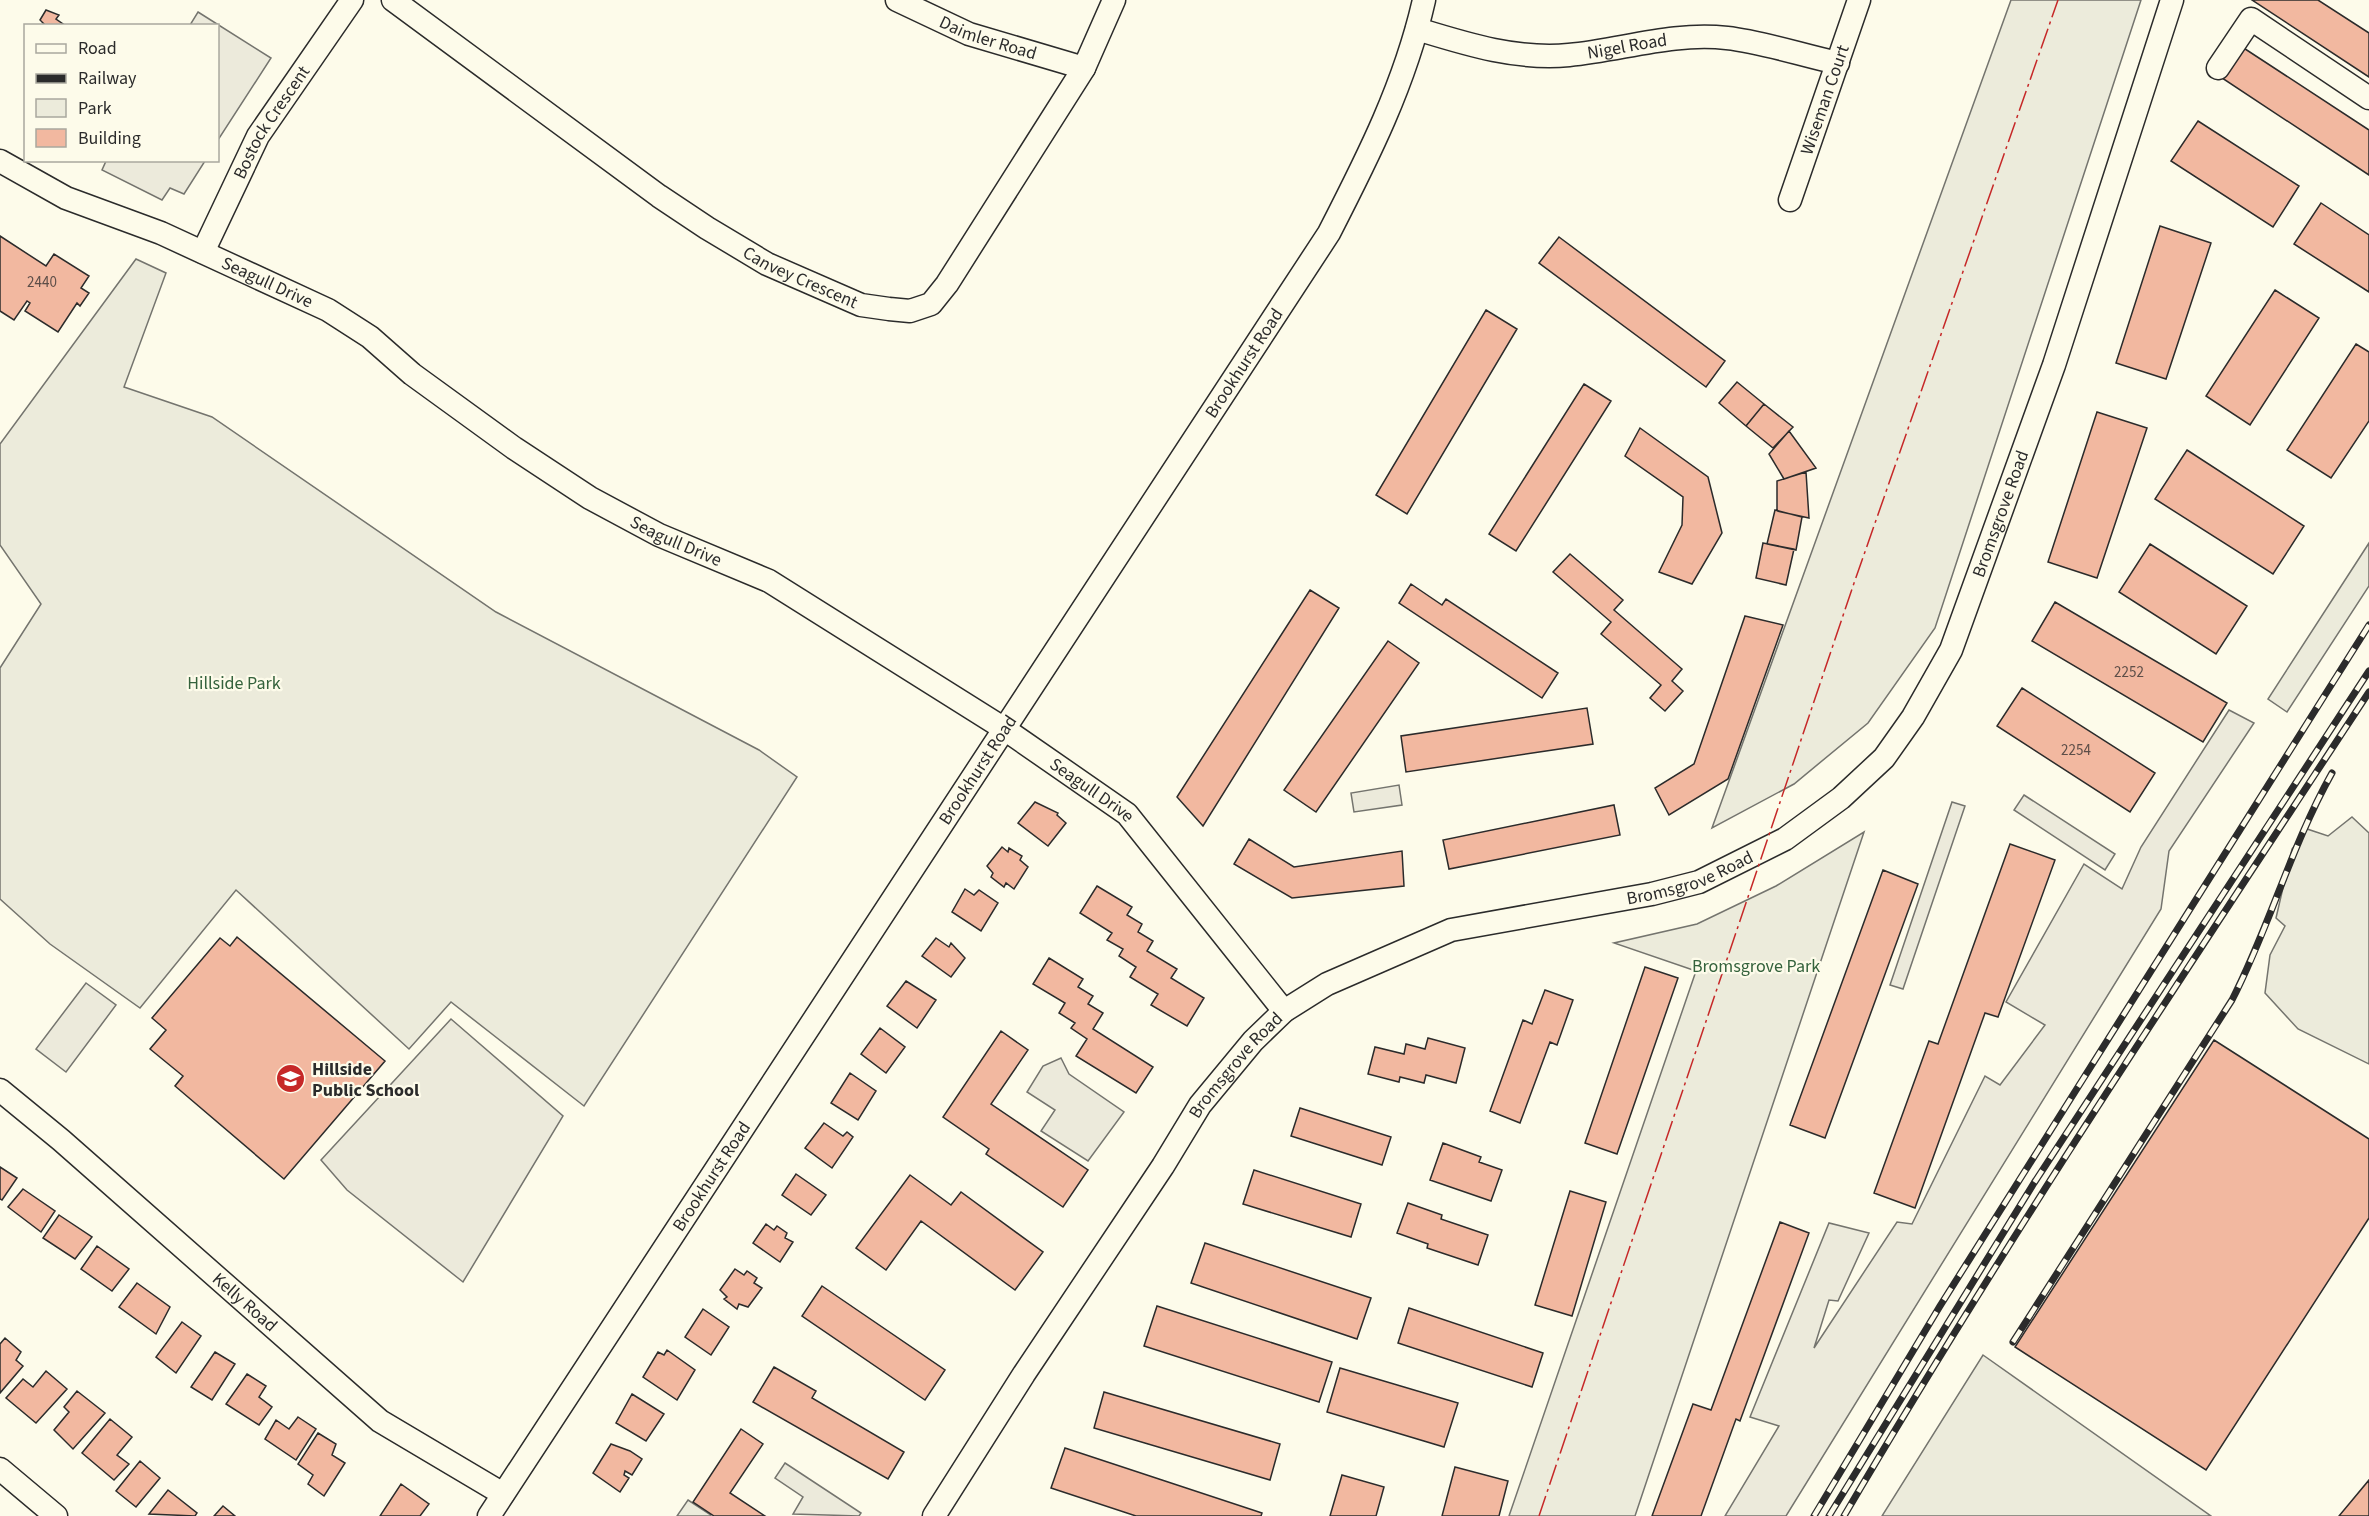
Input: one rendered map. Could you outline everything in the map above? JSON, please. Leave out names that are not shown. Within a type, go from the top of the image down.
[{"type":"street","name":"Bostock Crescent","points":[[203,252],[258,136],[352,0]]},
{"type":"street","name":"Canvey Crescent","points":[[393,0],[707,228],[788,273],[861,305],[910,311],[931,303],[947,284],[1084,68],[1114,0]]},
{"type":"street","name":"Daimler Road","points":[[897,0],[969,34],[1084,68]]},
{"type":"street","name":"Brookhurst Road","points":[[489,1516],[1329,233],[1382,129],[1417,30],[1424,0]]},
{"type":"street","name":"Wiseman Court","points":[[1790,200],[1859,0]]},
{"type":"street","name":"Bromsgrove Road","points":[[934,1516],[1052,1330],[1163,1166],[1200,1105],[1253,1041],[1284,1011],[1327,984],[1451,930],[1652,894],[1699,882],[1785,839],[1840,798],[1884,758],[1913,717],[1955,639],[2054,364],[2172,0]]},
{"type":"street","points":[[2218,68],[2251,19],[2369,98]]},
{"type":"street","name":"Nigel Road","points":[[1417,30],[1482,49],[1528,55],[1567,55],[1651,40],[1727,38],[1838,63]]},
{"type":"street","name":"Seagull Drive","points":[[0,161],[66,198],[161,233],[328,310],[370,337],[412,374],[514,448],[590,498],[659,535],[769,582],[1003,728],[1127,814],[1284,1011]]},
{"type":"street","name":"Kelly Road","points":[[0,1090],[61,1140],[380,1421],[503,1494]]},
{"type":"street","points":[[0,1469],[51,1514]]},
{"type":"green space","points":[[2011,0],[2141,0],[1935,628],[1868,723],[1794,784],[1712,828]]},
{"type":"green space","name":"Hillside Park","points":[[136,259],[166,273],[124,387],[212,417],[496,612],[759,750],[797,777],[584,1106],[451,1002],[409,1049],[236,890],[140,1008],[50,944],[0,899],[0,668],[41,604],[0,545],[0,444]]},
{"type":"green space","points":[[2369,543],[2369,586],[2287,712],[2268,699]]},
{"type":"green space","points":[[2352,817],[2369,833],[2369,1064],[2298,1029],[2265,993],[2270,955],[2285,926],[2276,918],[2292,849],[2307,829],[2328,836]]},
{"type":"green space","name":"Bromsgrove Park","points":[[1864,832],[1635,1516],[1509,1516],[1696,971],[1614,943],[1697,924],[1776,886]]},
{"type":"green space","points":[[1983,1355],[2211,1516],[1882,1516]]},
{"type":"green space","points":[[688,1500],[711,1515],[677,1516]]},
{"type":"shaded area","points":[[198,12],[217,24],[191,24]]},
{"type":"shaded area","points":[[219,25],[271,58],[219,138]]},
{"type":"shaded area","points":[[105,162],[204,162],[184,194],[170,188],[162,200],[102,170]]},
{"type":"shaded area","points":[[2229,710],[2254,723],[2169,851],[2161,909],[1786,1516],[1725,1516],[1779,1426],[1750,1417],[1829,1223],[1869,1233],[1838,1301],[1829,1300],[1814,1348],[1897,1222],[1912,1224],[1985,1076],[2000,1085],[2045,1025],[2006,1002],[2084,864],[2122,889],[2141,847]]},
{"type":"shaded area","points":[[1399,785],[1402,805],[1354,812],[1351,793]]},
{"type":"shaded area","points":[[2024,795],[2115,854],[2105,870],[2014,810]]},
{"type":"shaded area","points":[[1952,802],[1965,806],[1903,989],[1890,985]]},
{"type":"shaded area","points":[[86,983],[116,1005],[66,1072],[36,1049]]},
{"type":"shaded area","points":[[451,1019],[563,1116],[463,1282],[347,1190],[321,1160]]},
{"type":"shaded area","points":[[1061,1058],[1069,1074],[1124,1112],[1088,1161],[1041,1131],[1055,1110],[1027,1092],[1043,1066]]},
{"type":"shaded area","points":[[785,1463],[861,1513],[859,1516],[793,1514],[803,1497],[775,1478]]},
{"type":"building","points":[[2252,0],[2318,0],[2369,33],[2369,77]]},
{"type":"building","points":[[46,10],[59,15],[56,19],[63,24],[44,24],[40,20]]},
{"type":"building","points":[[2236,43],[2369,130],[2369,175],[2216,74]]},
{"type":"building","points":[[2198,121],[2299,186],[2273,227],[2171,161]]},
{"type":"building","points":[[2321,203],[2369,235],[2369,292],[2294,244]]},
{"type":"building","points":[[2160,226],[2211,243],[2166,379],[2116,363]]},
{"type":"building","points":[[0,236],[46,266],[54,254],[89,276],[81,288],[89,293],[80,306],[77,303],[58,332],[25,311],[30,303],[27,301],[14,320],[0,311]]},
{"type":"building","points":[[1559,237],[1725,361],[1706,387],[1539,263]]},
{"type":"building","points":[[2275,290],[2319,318],[2250,425],[2206,396]]},
{"type":"building","points":[[1486,310],[1517,329],[1407,514],[1376,495]]},
{"type":"building","points":[[2356,344],[2369,352],[2369,421],[2331,478],[2287,450]]},
{"type":"building","points":[[1737,382],[1764,404],[1746,426],[1719,403]]},
{"type":"building","points":[[1584,384],[1611,401],[1516,551],[1489,534]]},
{"type":"building","points":[[1764,404],[1793,427],[1773,448],[1746,426]]},
{"type":"building","points":[[2097,412],[2147,428],[2097,578],[2048,562]]},
{"type":"building","points":[[1640,428],[1708,477],[1722,533],[1692,584],[1659,572],[1682,525],[1683,497],[1625,456]]},
{"type":"building","points":[[1789,431],[1816,468],[1784,479],[1769,454]]},
{"type":"building","points":[[2187,450],[2304,526],[2273,574],[2155,499]]},
{"type":"building","points":[[1806,472],[1809,518],[1777,511],[1777,481]]},
{"type":"building","points":[[1775,510],[1802,517],[1796,550],[1767,544]]},
{"type":"building","points":[[1763,543],[1794,549],[1786,585],[1756,578]]},
{"type":"building","points":[[2150,544],[2247,606],[2216,654],[2119,592]]},
{"type":"building","points":[[1570,554],[1623,600],[1614,610],[1682,669],[1672,681],[1683,691],[1665,711],[1650,698],[1661,685],[1601,634],[1611,622],[1553,572]]},
{"type":"building","points":[[1411,584],[1442,605],[1446,599],[1558,673],[1542,698],[1399,603]]},
{"type":"building","points":[[1310,590],[1339,608],[1203,826],[1177,797]]},
{"type":"building","points":[[2055,602],[2227,703],[2203,742],[2032,641]]},
{"type":"building","points":[[1745,616],[1783,625],[1728,779],[1669,815],[1655,788],[1694,764]]},
{"type":"building","points":[[1388,641],[1419,663],[1316,812],[1284,790]]},
{"type":"building","points":[[2022,688],[2155,773],[2130,812],[1997,726]]},
{"type":"building","points":[[1587,708],[1593,744],[1406,772],[1401,736]]},
{"type":"building","points":[[1035,802],[1058,813],[1057,815],[1066,823],[1048,846],[1018,823]]},
{"type":"building","points":[[1614,805],[1620,835],[1449,869],[1443,840]]},
{"type":"building","points":[[1249,839],[1294,867],[1402,851],[1404,886],[1292,898],[1234,864]]},
{"type":"building","points":[[2010,844],[2055,860],[1998,1017],[1985,1013],[1915,1208],[1874,1193],[1929,1041],[1938,1044]]},
{"type":"building","points":[[1002,847],[1008,852],[1009,848],[1022,856],[1020,860],[1028,867],[1014,889],[1006,883],[1004,887],[991,877],[993,873],[987,866]]},
{"type":"building","points":[[1883,870],[1918,884],[1825,1138],[1790,1125]]},
{"type":"building","points":[[1097,886],[1132,907],[1127,915],[1142,924],[1138,932],[1153,941],[1147,951],[1177,969],[1171,978],[1204,998],[1187,1026],[1151,1005],[1158,994],[1130,977],[1136,967],[1119,956],[1123,949],[1107,940],[1112,933],[1080,913]]},
{"type":"building","points":[[965,889],[974,895],[979,890],[998,903],[981,931],[952,912]]},
{"type":"building","points":[[237,937],[385,1061],[284,1179],[175,1086],[183,1076],[150,1049],[166,1030],[152,1018],[220,938],[230,946]]},
{"type":"building","points":[[936,938],[949,947],[951,943],[965,958],[951,977],[922,956]]},
{"type":"building","points":[[1049,958],[1083,979],[1078,987],[1093,996],[1088,1004],[1103,1013],[1093,1029],[1153,1067],[1136,1093],[1076,1056],[1087,1039],[1071,1028],[1075,1023],[1059,1013],[1065,1003],[1033,984]]},
{"type":"building","points":[[1645,967],[1678,978],[1617,1154],[1585,1143]]},
{"type":"building","points":[[906,981],[936,1000],[917,1028],[887,1006]]},
{"type":"building","points":[[1545,990],[1573,1000],[1557,1045],[1550,1042],[1520,1123],[1490,1111],[1523,1020],[1532,1024]]},
{"type":"building","points":[[880,1028],[905,1047],[886,1073],[861,1054]]},
{"type":"building","points":[[1001,1031],[1028,1050],[991,1104],[1088,1170],[1063,1207],[986,1154],[989,1149],[943,1117]]},
{"type":"building","points":[[1428,1038],[1465,1048],[1456,1083],[1426,1075],[1424,1083],[1400,1077],[1399,1082],[1368,1074],[1375,1047],[1404,1054],[1406,1044],[1425,1049]]},
{"type":"building","points":[[2214,1040],[2369,1139],[2369,1218],[2206,1470],[2015,1347]]},
{"type":"building","points":[[850,1073],[876,1091],[858,1120],[831,1103]]},
{"type":"building","points":[[1300,1108],[1391,1137],[1382,1165],[1291,1136]]},
{"type":"building","points":[[824,1123],[843,1136],[847,1132],[853,1137],[832,1168],[805,1148]]},
{"type":"building","points":[[1443,1143],[1481,1157],[1479,1162],[1502,1170],[1491,1201],[1430,1180]]},
{"type":"building","points":[[0,1167],[17,1178],[2,1200],[0,1199]]},
{"type":"building","points":[[1254,1170],[1361,1204],[1351,1237],[1243,1204]]},
{"type":"building","points":[[796,1174],[826,1195],[811,1215],[782,1195]]},
{"type":"building","points":[[910,1175],[951,1205],[961,1192],[1043,1252],[1015,1290],[921,1221],[886,1270],[856,1248]]},
{"type":"building","points":[[23,1189],[55,1211],[41,1232],[8,1207]]},
{"type":"building","points":[[1570,1191],[1606,1202],[1572,1316],[1535,1305]]},
{"type":"building","points":[[1408,1203],[1442,1215],[1441,1219],[1488,1235],[1478,1265],[1427,1248],[1428,1244],[1397,1233]]},
{"type":"building","points":[[59,1215],[92,1237],[75,1259],[43,1238]]},
{"type":"building","points":[[1780,1222],[1809,1233],[1740,1421],[1736,1419],[1701,1516],[1652,1516],[1693,1404],[1711,1410]]},
{"type":"building","points":[[766,1224],[774,1230],[777,1226],[787,1233],[785,1238],[793,1242],[780,1262],[753,1243]]},
{"type":"building","points":[[1205,1243],[1371,1298],[1357,1339],[1191,1283]]},
{"type":"building","points":[[97,1246],[129,1269],[112,1291],[81,1269]]},
{"type":"building","points":[[735,1269],[744,1275],[747,1271],[757,1278],[754,1283],[762,1288],[748,1307],[739,1304],[737,1309],[724,1299],[727,1297],[720,1290]]},
{"type":"building","points":[[137,1283],[170,1307],[156,1334],[119,1307]]},
{"type":"building","points":[[822,1286],[945,1370],[925,1400],[802,1316]]},
{"type":"building","points":[[1157,1306],[1332,1362],[1319,1402],[1144,1346]]},
{"type":"building","points":[[1409,1308],[1543,1353],[1532,1387],[1398,1343]]},
{"type":"building","points":[[703,1309],[729,1327],[711,1355],[685,1337]]},
{"type":"building","points":[[182,1322],[201,1336],[176,1373],[156,1357]]},
{"type":"building","points":[[5,1338],[21,1352],[16,1360],[23,1366],[0,1393],[0,1344]]},
{"type":"building","points":[[667,1350],[695,1370],[677,1400],[643,1377],[658,1352],[664,1355]]},
{"type":"building","points":[[215,1352],[235,1364],[212,1400],[191,1387]]},
{"type":"building","points":[[774,1367],[816,1391],[812,1398],[904,1452],[888,1479],[753,1402]]},
{"type":"building","points":[[1340,1368],[1458,1403],[1444,1447],[1327,1412]]},
{"type":"building","points":[[46,1371],[67,1389],[36,1423],[6,1398],[23,1379],[33,1387]]},
{"type":"building","points":[[247,1374],[266,1386],[259,1397],[272,1407],[259,1425],[226,1404]]},
{"type":"building","points":[[77,1391],[105,1413],[73,1449],[54,1430],[69,1412],[64,1407]]},
{"type":"building","points":[[1104,1392],[1280,1444],[1270,1480],[1094,1428]]},
{"type":"building","points":[[632,1394],[664,1414],[646,1441],[616,1423]]},
{"type":"building","points":[[298,1417],[316,1429],[296,1460],[265,1439],[276,1420],[289,1429]]},
{"type":"building","points":[[110,1419],[132,1437],[117,1455],[129,1464],[114,1480],[82,1453]]},
{"type":"building","points":[[741,1429],[763,1444],[730,1493],[765,1516],[714,1516],[693,1502]]},
{"type":"building","points":[[318,1433],[336,1444],[332,1455],[345,1463],[324,1496],[308,1484],[313,1475],[298,1464]]},
{"type":"building","points":[[611,1444],[630,1451],[642,1459],[632,1475],[625,1471],[624,1475],[629,1478],[620,1492],[593,1473]]},
{"type":"building","points":[[1065,1448],[1262,1513],[1261,1516],[1136,1516],[1051,1488]]},
{"type":"building","points":[[140,1461],[160,1478],[136,1507],[116,1491]]},
{"type":"building","points":[[1455,1467],[1508,1481],[1499,1516],[1442,1516]]},
{"type":"building","points":[[1342,1475],[1384,1487],[1376,1516],[1330,1516]]},
{"type":"building","points":[[2369,1480],[2369,1516],[2339,1516]]},
{"type":"building","points":[[401,1484],[429,1504],[420,1516],[380,1516]]},
{"type":"building","points":[[168,1490],[197,1513],[195,1516],[149,1514]]},
{"type":"building","points":[[223,1506],[235,1516],[214,1516]]},
{"type":"railway","points":[[1814,1516],[1940,1306],[2369,625]]},
{"type":"railway","points":[[1829,1516],[2034,1183],[2369,671]]},
{"type":"railway","points":[[1844,1516],[2035,1204],[2369,692]]},
{"type":"railway","points":[[2013,1342],[2232,1000],[2258,944],[2304,829],[2332,773]]},
{"type":"power","points":[[1539,1516],[1853,586],[2058,0]]},
{"type":"place","name":"Hillside Public School","points":[[291,1079]]}]
